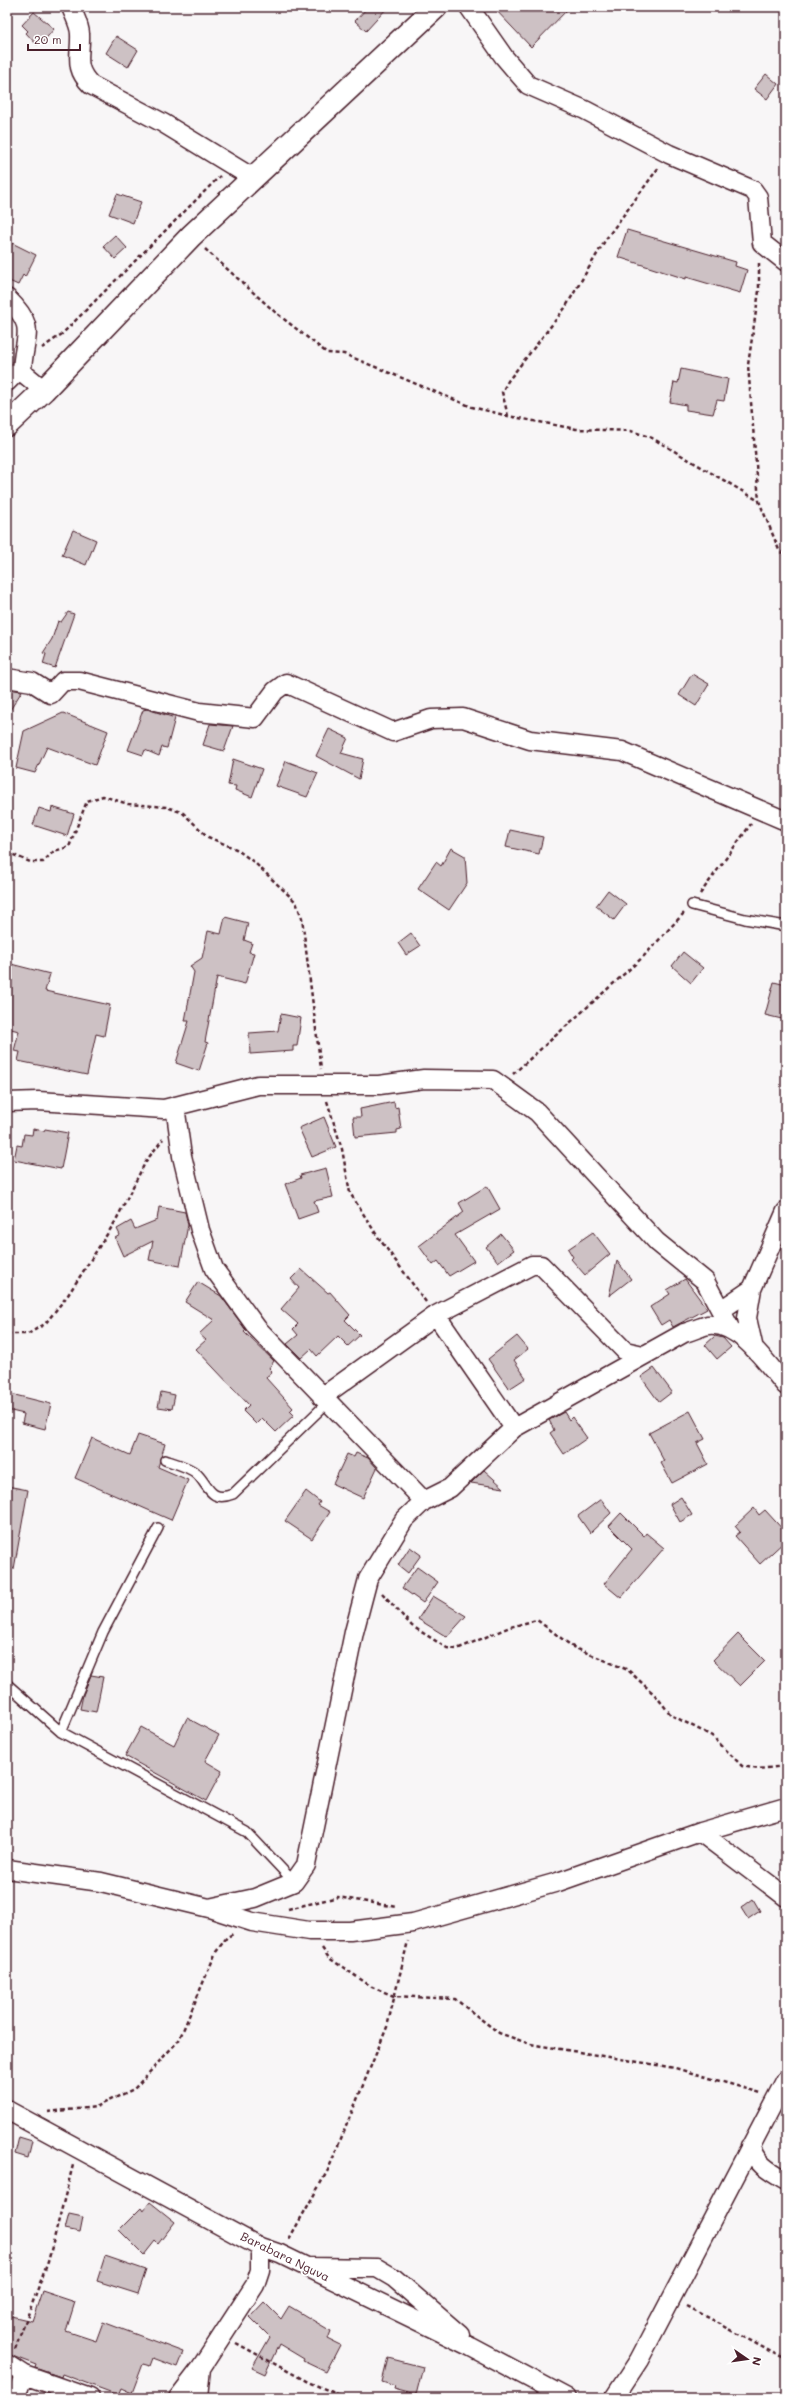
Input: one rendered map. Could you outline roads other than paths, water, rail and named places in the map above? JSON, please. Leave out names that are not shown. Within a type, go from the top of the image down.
[{"type":"main road","points":[[7,425],[44,390],[191,236],[436,7]]},
{"type":"street","points":[[71,7],[80,33],[79,63],[82,76],[91,85],[163,123],[253,178]]},
{"type":"street","points":[[469,7],[504,57],[528,85],[585,110],[669,154],[753,190],[758,197],[762,243],[786,262]]},
{"type":"street","points":[[7,298],[21,311],[29,333],[23,367],[7,382]]},
{"type":"street","points":[[23,367],[44,390]]},
{"type":"street","points":[[7,678],[32,682],[50,694],[63,681],[79,681],[199,712],[255,718],[275,691],[286,683],[393,732],[431,719],[463,718],[530,740],[622,751],[768,812],[786,822]]},
{"type":"street","points":[[7,1102],[38,1101],[164,1109],[176,1114],[258,1085],[379,1085],[424,1078],[493,1080],[537,1112],[657,1242],[705,1281],[730,1328],[754,1349],[786,1386]]},
{"type":"street","points":[[176,1114],[182,1156],[200,1230],[214,1268],[257,1328],[424,1501]]},
{"type":"street","points":[[754,1349],[747,1318],[752,1289],[786,1210]]},
{"type":"street","points":[[325,1400],[436,1315],[532,1265],[541,1266],[625,1351],[643,1355]]},
{"type":"street","points":[[721,1310],[752,1289]]},
{"type":"street","points":[[436,1315],[514,1428]]},
{"type":"street","points":[[209,1908],[255,1898],[294,1882],[306,1865],[354,1632],[368,1579],[404,1520],[424,1501],[450,1488],[514,1428],[684,1333],[709,1325],[730,1328]]},
{"type":"street","points":[[7,1869],[101,1882],[209,1908],[252,1922],[309,1930],[350,1931],[417,1922],[558,1882],[700,1832],[786,1807]]},
{"type":"street","points":[[700,1832],[786,1897]]},
{"type":"street","points":[[614,2398],[639,2360],[737,2170],[786,2079]]},
{"type":"street","name":"Barabara Nguva","points":[[7,2110],[78,2147],[260,2247],[280,2254],[471,2347],[566,2398]]},
{"type":"street","points":[[750,2146],[755,2159],[764,2169],[786,2181]]},
{"type":"street","points":[[737,2170],[764,2169]]},
{"type":"street","points":[[178,2398],[202,2368],[255,2285],[260,2270],[260,2247]]},
{"type":"street","points":[[305,2267],[377,2268],[394,2278],[467,2341],[471,2347]]},
{"type":"street","points":[[8,2365],[24,2376],[90,2398]]},
{"type":"street","points":[[198,2398],[202,2368]]},
{"type":"street","points":[[15,2398],[24,2376]]},
{"type":"lane","points":[[692,905],[745,919],[786,926]]},
{"type":"lane","points":[[165,1460],[196,1473],[211,1494],[224,1497],[232,1494],[325,1400]]},
{"type":"lane","points":[[60,1732],[103,1632],[158,1528]]},
{"type":"lane","points":[[7,1684],[60,1732],[247,1832],[294,1882]]}]
